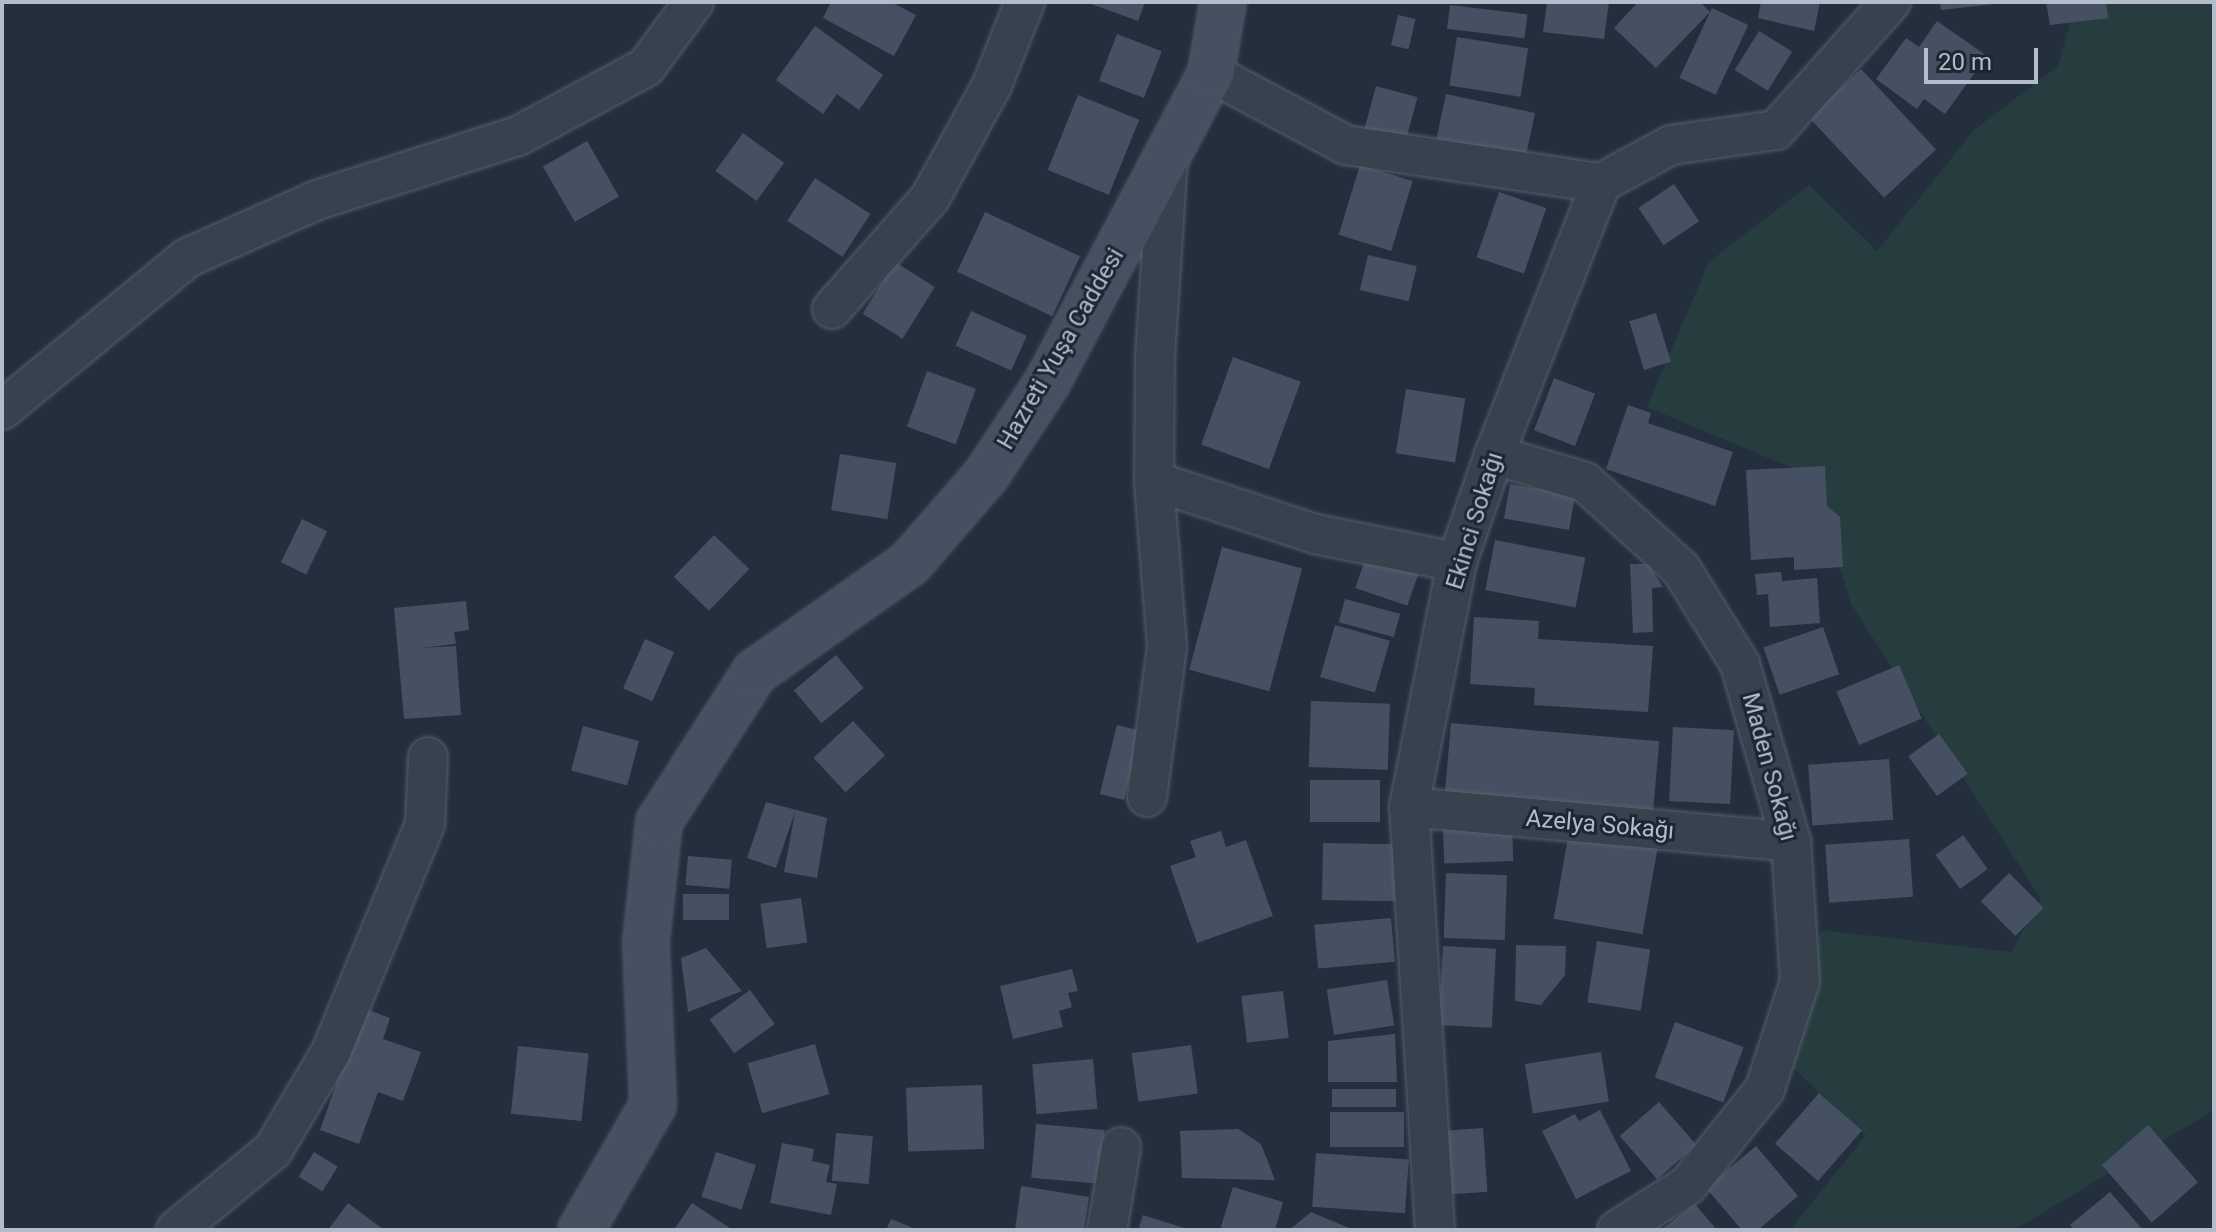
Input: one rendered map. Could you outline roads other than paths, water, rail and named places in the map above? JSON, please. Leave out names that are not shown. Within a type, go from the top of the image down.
[{"type":"street","points":[[2,410],[187,258],[317,200],[518,136],[646,67],[694,2]]},
{"type":"street","points":[[832,309],[930,198],[992,85],[1025,2]]},
{"type":"street","name":"Hazreti Yuşa Caddesi","points":[[581,1230],[653,1105],[646,942],[659,822],[755,672],[910,563],[987,474],[1048,381],[1211,73],[1223,2]]},
{"type":"street","points":[[1211,73],[1346,145],[1601,183],[1671,145],[1776,130],[1891,2]]},
{"type":"street","points":[[1147,797],[1167,647],[1154,481],[1155,358],[1168,157]]},
{"type":"street","name":"Ekinci Sokağı","points":[[1435,1230],[1409,807],[1457,562],[1494,455],[1601,183]]},
{"type":"street","name":"Maden Sokağı","points":[[1494,455],[1585,482],[1681,569],[1740,664],[1791,842],[1800,981],[1765,1089],[1688,1185],[1617,1230]]},
{"type":"street","points":[[1154,481],[1315,534],[1457,562]]},
{"type":"street","points":[[176,1230],[273,1150],[331,1052],[425,824],[428,757]]},
{"type":"street","name":"Azelya Sokağı","points":[[1409,807],[1791,842]]},
{"type":"street","points":[[1107,1230],[1121,1147]]}]
